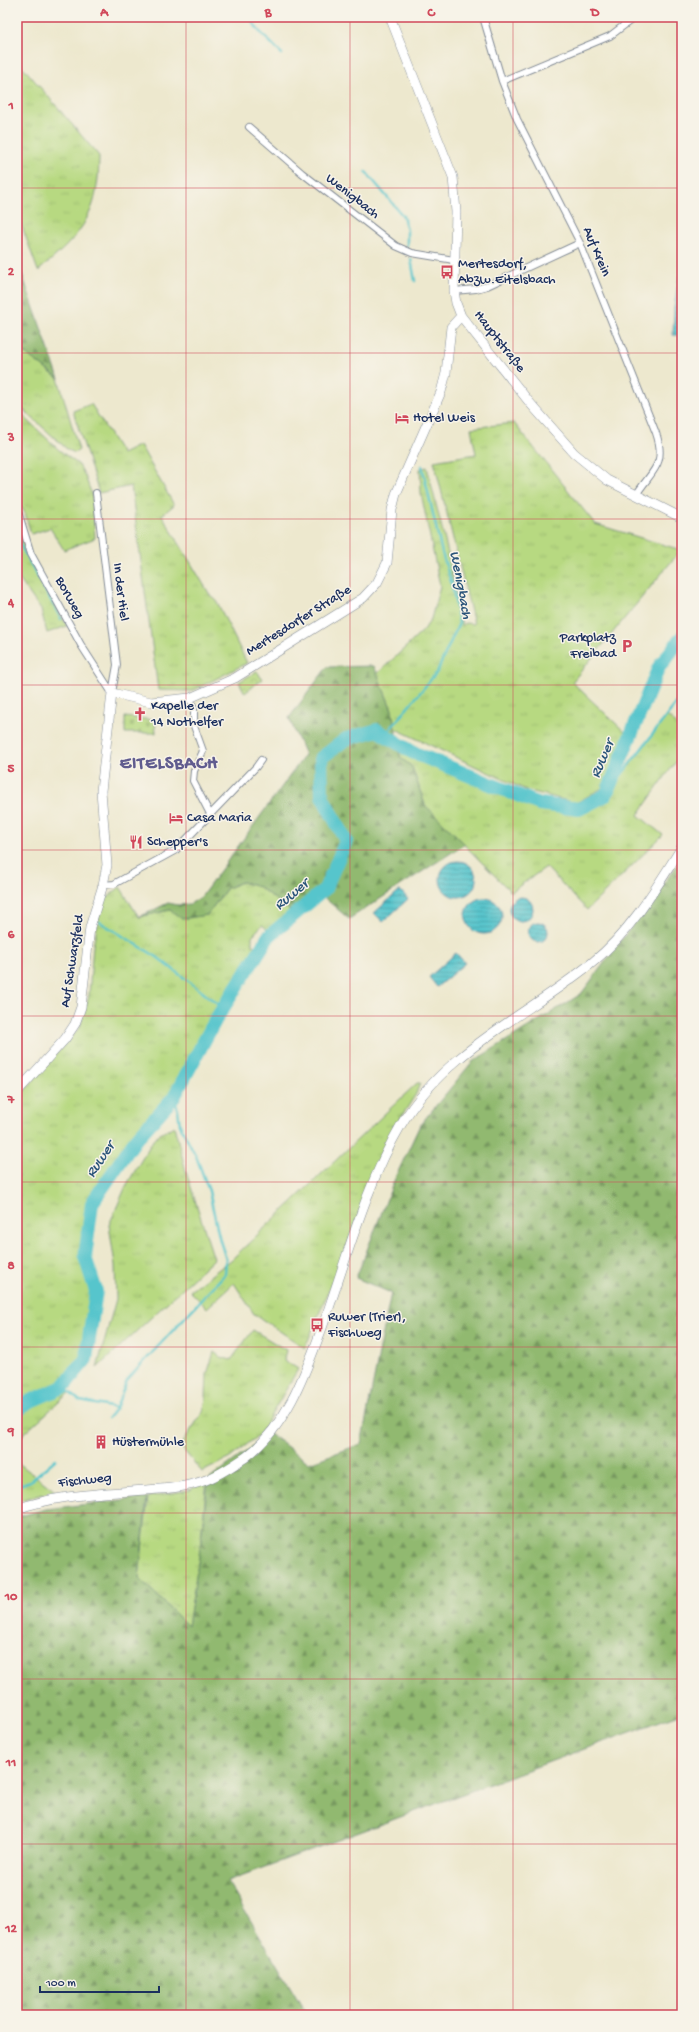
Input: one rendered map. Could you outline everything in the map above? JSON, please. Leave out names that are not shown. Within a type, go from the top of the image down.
[{"type":"street","name":"Hauptstraße","points":[[390,17],[453,177],[456,203],[454,291],[461,316],[530,403],[574,453],[607,480],[682,518]]},
{"type":"street","name":"Auf Krein","points":[[482,17],[502,81],[517,119],[580,243],[660,445],[660,458],[657,466],[636,495]]},
{"type":"street","points":[[502,81],[610,36],[635,17]]},
{"type":"street","name":"Wenigbach","points":[[249,127],[302,173],[396,246],[412,253],[454,260]]},
{"type":"street","points":[[454,291],[476,289],[487,286],[580,243]]},
{"type":"street","name":"Mertesdorfer Straße","points":[[112,693],[151,702],[190,698],[235,678],[359,600],[375,586],[385,571],[389,557],[391,519],[396,494],[411,463],[443,385],[451,327],[461,316]]},
{"type":"street","name":"In der Hiel","points":[[96,493],[117,665],[112,693]]},
{"type":"street","name":"Borweg","points":[[17,508],[20,512],[31,554],[82,645],[112,693]]},
{"type":"street","name":"Auf Schwarzfeld","points":[[17,1092],[65,1039],[79,1016],[84,990],[90,927],[103,885],[108,857],[101,799],[101,782],[112,693]]},
{"type":"street","points":[[190,698],[194,709],[194,726],[203,751],[194,771],[193,781],[210,814]]},
{"type":"street","points":[[103,885],[114,884],[176,850],[261,760]]},
{"type":"street","name":"Fischweg","points":[[17,1509],[36,1502],[63,1497],[180,1487],[207,1480],[247,1456],[265,1440],[278,1422],[303,1378],[376,1176],[402,1124],[425,1093],[470,1049],[521,1012],[569,981],[595,961],[617,940],[660,882],[682,847]]},
{"type":"green space","points":[[17,60],[99,156],[98,179],[94,202],[88,216],[72,239],[59,253],[38,271],[17,212]]},
{"type":"green space","points":[[17,260],[59,379],[17,347]]},
{"type":"green space","points":[[17,347],[58,378],[79,450],[75,453],[68,450],[17,404]]},
{"type":"green space","points":[[91,404],[122,454],[140,445],[174,505],[162,515],[210,595],[216,600],[247,663],[192,691],[158,690],[131,486],[99,493],[73,411]]},
{"type":"green space","points":[[17,410],[59,450],[79,465],[92,495],[95,538],[64,550],[50,528],[31,534],[25,513],[17,501]]},
{"type":"green space","points":[[514,423],[595,524],[681,550],[572,682],[627,734],[604,787],[576,803],[526,790],[383,723],[392,710],[377,674],[424,630],[431,619],[440,586],[421,493],[420,469],[427,467],[448,553],[462,626],[465,623],[474,624],[434,461],[476,454],[471,428]]},
{"type":"green space","points":[[17,535],[22,540],[67,626],[47,633],[41,610],[17,576]]},
{"type":"green space","points":[[374,666],[392,710],[400,757],[412,767],[425,805],[465,844],[349,919],[320,894],[295,914],[259,887],[242,882],[227,888],[207,915],[182,919],[170,910],[139,917],[168,903],[178,905],[190,904],[201,897],[305,755],[289,718],[327,667]]},
{"type":"green space","points":[[257,671],[262,679],[245,693],[239,682]]},
{"type":"green space","points":[[667,716],[682,729],[682,753],[638,815],[663,835],[587,910],[546,867],[511,892],[425,805],[412,767],[400,757],[398,743],[412,752],[539,804],[579,809],[606,795]]},
{"type":"green space","points":[[125,717],[155,720],[156,733],[125,733]]},
{"type":"green space","points":[[682,859],[682,1713],[227,1881],[307,2015],[17,2015],[17,1517],[46,1509],[147,1497],[139,1578],[188,1626],[199,1557],[208,1480],[270,1434],[309,1463],[361,1444],[391,1293],[356,1278],[396,1176],[420,1125],[472,1062],[581,994]]},
{"type":"green space","points":[[242,882],[259,887],[295,914],[272,933],[262,925],[252,936],[252,945],[261,948],[223,1008],[174,1097],[135,1140],[92,1203],[85,1257],[96,1291],[86,1359],[63,1386],[70,1392],[17,1440],[17,1099],[80,1027],[89,995],[93,946],[102,902],[120,887],[139,917],[170,910],[207,915],[227,888]]},
{"type":"green space","points":[[417,1083],[420,1083],[416,1094],[396,1125],[380,1156],[353,1231],[305,1348],[254,1314],[234,1283],[207,1308],[190,1291],[231,1260]]},
{"type":"green space","points":[[174,1126],[187,1175],[214,1259],[97,1368],[116,1299],[115,1265],[109,1225],[126,1186],[155,1137]]},
{"type":"green space","points":[[253,1330],[286,1350],[284,1360],[298,1369],[260,1434],[230,1458],[202,1472],[180,1446],[203,1412],[206,1399],[207,1374],[214,1352],[220,1357],[231,1360]]},
{"type":"green space","points":[[17,1462],[55,1491],[17,1501]]},
{"type":"green space","points":[[207,1480],[199,1558],[188,1626],[139,1578],[148,1497],[190,1490]]},
{"type":"water","points":[[679,277],[682,277],[682,336],[673,335],[674,307]]},
{"type":"water","points":[[462,861],[471,866],[475,872],[475,886],[471,892],[462,897],[454,897],[445,892],[441,886],[440,875],[445,866],[451,862]]},
{"type":"water","points":[[400,890],[408,899],[383,922],[374,913]]},
{"type":"water","points":[[521,897],[526,898],[532,904],[532,914],[526,920],[521,921],[516,920],[510,914],[509,909],[510,904],[516,898]]},
{"type":"water","points":[[488,898],[497,903],[501,909],[501,923],[497,929],[488,934],[480,934],[471,929],[467,923],[466,912],[471,903],[477,899]]},
{"type":"water","points":[[538,922],[545,925],[548,932],[545,939],[538,942],[531,939],[528,932],[531,925]]},
{"type":"water","points":[[456,953],[465,963],[437,987],[429,977]]},
{"type":"waterway","name":"Wenigbach","points":[[249,17],[259,31],[282,54]]},
{"type":"waterway","name":"Wenigbach","points":[[366,172],[403,216],[407,230],[407,245]]},
{"type":"waterway","name":"Wenigbach","points":[[411,259],[415,281]]},
{"type":"waterway","name":"Wenigbach","points":[[385,735],[437,672],[459,623],[452,585],[442,553],[422,466]]},
{"type":"waterway","points":[[17,539],[61,619]]},
{"type":"waterway","name":"Ruwer","points":[[17,1411],[28,1402],[63,1387],[86,1359],[96,1291],[85,1257],[92,1203],[135,1140],[174,1097],[216,1019],[269,936],[325,889],[346,841],[322,796],[321,758],[346,739],[377,730],[412,752],[539,804],[579,809],[606,795],[659,667],[682,637]]},
{"type":"waterway","points":[[606,795],[682,696]]},
{"type":"waterway","points":[[100,922],[157,957],[223,1008]]},
{"type":"waterway","points":[[108,1418],[116,1408],[127,1380],[225,1274],[226,1259],[220,1241],[209,1191],[196,1156],[180,1125],[174,1097]]},
{"type":"waterway","points":[[63,1387],[80,1401],[116,1408]]},
{"type":"waterway","points":[[17,1486],[30,1481],[56,1459]]},
{"type":"place","name":"Mertesdorf, Abzw.Eitelsbach","points":[[447,272]]},
{"type":"place","name":"Hotel Weis","points":[[402,418]]},
{"type":"place","name":"Parkplatz Freibad","points":[[627,646]]},
{"type":"place","name":"Kapelle der 14 Nothelfer","points":[[140,714]]},
{"type":"place","name":"Casa Maria","points":[[176,818]]},
{"type":"place","name":"Schepper's","points":[[136,842]]},
{"type":"place","name":"Ruwer (Trier), Fischweg","points":[[317,1325]]},
{"type":"place","name":"Hüstermühle","points":[[101,1442]]},
{"type":"district","name":"EITELSBACH","points":[[169,764]]}]
